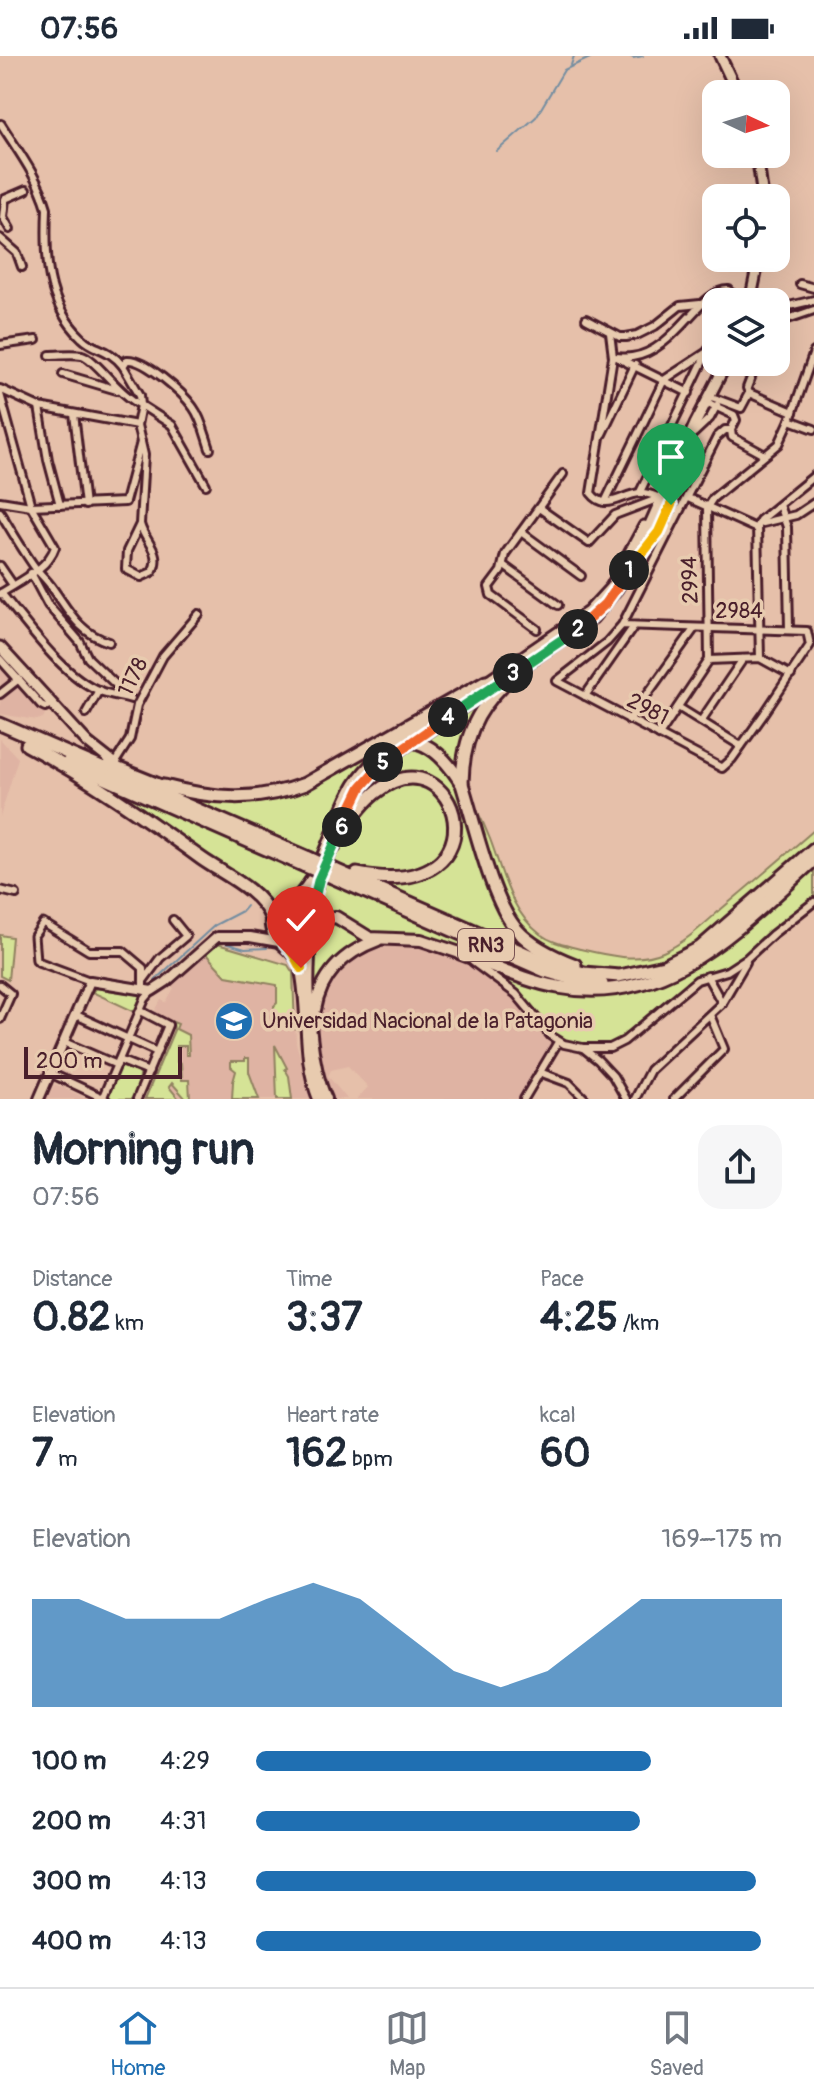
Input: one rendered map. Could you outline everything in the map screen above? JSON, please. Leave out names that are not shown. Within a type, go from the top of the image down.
[{"type":"highway","points":[[462,784],[465,744],[475,721],[498,690],[525,665]]},
{"type":"highway","points":[[164,786],[226,798],[286,791],[305,784],[486,681]]},
{"type":"highway","name":"RN3","points":[[0,724],[220,819],[307,862]]},
{"type":"highway","name":"RN3","points":[[0,732],[545,962],[584,973],[619,976],[664,966],[700,948],[814,849]]},
{"type":"highway","points":[[406,741],[439,755],[462,784],[498,897],[516,929],[549,954],[619,976]]},
{"type":"highway","points":[[27,745],[89,779],[129,806],[257,898],[271,918]]},
{"type":"highway","points":[[49,746],[118,766],[164,786],[220,819]]},
{"type":"highway","points":[[333,873],[388,879],[414,877],[426,872],[436,866],[451,847],[455,835],[453,811],[442,792],[434,786],[418,779],[398,780],[364,802],[334,846]]},
{"type":"highway","name":"RN3","points":[[333,873],[556,975],[605,984],[647,980],[676,971],[702,957],[814,860]]},
{"type":"highway","points":[[460,953],[522,978],[569,989],[607,989],[647,980]]},
{"type":"main road","points":[[720,56],[731,80]]},
{"type":"main road","points":[[326,1099],[317,1075],[313,1044],[309,958],[315,929],[315,890],[354,801],[365,781],[406,741],[486,681],[578,621],[599,602],[621,571],[720,376]]},
{"type":"main road","points":[[319,1099],[307,1045],[301,968],[297,958],[271,930],[271,918],[280,905],[293,901],[310,882],[356,783],[369,766],[593,618],[617,589],[633,562],[658,510],[658,499]]},
{"type":"main road","points":[[0,647],[22,677],[88,743],[118,766]]},
{"type":"main road","points":[[293,901],[305,904],[313,913]]},
{"type":"main road","points":[[283,944],[299,946],[322,919],[336,917],[374,939],[421,940],[460,953]]},
{"type":"main road","points":[[313,1044],[316,1003],[328,976],[354,951],[384,939]]},
{"type":"street","points":[[1,124],[34,175],[45,200],[45,262],[58,304],[80,337],[114,355],[140,395],[137,425],[144,449],[145,475],[140,524],[125,559],[126,569],[141,577],[152,572],[156,557],[140,524]]},
{"type":"street","points":[[10,229],[3,217],[2,206],[7,196],[26,190]]},
{"type":"street","points":[[0,238],[17,253],[22,267]]},
{"type":"street","points":[[800,284],[814,288]]},
{"type":"street","points":[[790,306],[814,300]]},
{"type":"street","points":[[586,319],[620,337],[637,335],[668,318],[680,306],[700,304]]},
{"type":"street","points":[[613,357],[632,358],[664,343],[691,318],[700,304]]},
{"type":"street","points":[[790,318],[814,310]]},
{"type":"street","points":[[610,333],[613,357],[591,486],[592,496],[605,502],[622,500],[640,492],[702,366]]},
{"type":"street","points":[[0,345],[36,340]]},
{"type":"street","points":[[707,507],[713,498],[779,444],[814,352]]},
{"type":"street","points":[[50,355],[85,355],[117,390]]},
{"type":"street","points":[[605,502],[664,380],[702,355]]},
{"type":"street","points":[[613,357],[689,393]]},
{"type":"street","points":[[123,366],[127,360],[136,359],[185,397],[195,409],[210,449]]},
{"type":"street","points":[[599,440],[635,365]]},
{"type":"street","points":[[63,374],[117,390],[172,425],[206,485]]},
{"type":"street","points":[[752,376],[747,388],[749,393],[793,412]]},
{"type":"street","points":[[0,392],[39,407],[137,425]]},
{"type":"street","points":[[0,392],[31,506],[55,547],[53,554],[34,572],[1,594],[58,659],[99,690],[131,699]]},
{"type":"street","points":[[718,404],[739,409],[749,393]]},
{"type":"street","points":[[708,399],[735,417],[732,437],[765,455]]},
{"type":"street","points":[[685,446],[718,404]]},
{"type":"street","points":[[39,407],[60,505]]},
{"type":"street","points":[[74,414],[85,505]]},
{"type":"street","points":[[790,420],[814,429]]},
{"type":"street","points":[[622,625],[717,437],[725,430],[731,430]]},
{"type":"street","points":[[0,501],[31,506],[125,502],[141,442]]},
{"type":"street","points":[[537,629],[491,595],[489,587],[503,565],[505,554],[563,474]]},
{"type":"street","points":[[760,658],[757,527],[814,476]]},
{"type":"street","points":[[640,492],[658,499]]},
{"type":"street","points":[[688,498],[757,527],[796,515],[814,503]]},
{"type":"street","points":[[539,508],[589,543],[615,515],[658,499]]},
{"type":"street","points":[[779,505],[787,527],[789,629]]},
{"type":"street","name":"2994","points":[[707,507],[709,660]]},
{"type":"street","points":[[0,512],[34,572],[48,605],[80,642],[88,658],[137,705]]},
{"type":"street","points":[[521,532],[581,576]]},
{"type":"street","points":[[503,565],[558,605]]},
{"type":"street","points":[[0,566],[13,585]]},
{"type":"street","points":[[34,572],[84,631],[109,642]]},
{"type":"street","name":"1178","points":[[118,766],[130,739],[137,705],[163,656],[199,614]]},
{"type":"street","name":"2984","points":[[622,625],[807,631],[810,645],[791,675]]},
{"type":"street","name":"2981","points":[[622,625],[607,642],[557,681],[722,768],[741,746]]},
{"type":"street","points":[[585,696],[634,626]]},
{"type":"street","points":[[629,720],[694,629]]},
{"type":"street","points":[[659,735],[709,660],[760,658],[791,675],[741,746],[678,707]]},
{"type":"street","points":[[0,659],[22,677],[0,694]]},
{"type":"street","points":[[701,721],[743,659]]},
{"type":"street","points":[[86,713],[99,690]]},
{"type":"street","points":[[0,890],[16,894]]},
{"type":"street","points":[[460,953],[516,994],[558,1042],[583,1048],[610,1048],[624,1041],[697,980],[727,971],[747,958],[814,902]]},
{"type":"street","points":[[250,937],[264,929],[271,918]]},
{"type":"street","points":[[50,1073],[103,1099],[160,958],[186,936],[173,920]]},
{"type":"street","points":[[146,987],[143,968],[126,953],[117,950],[89,951],[43,923],[34,936],[36,960],[39,962],[90,981],[146,987],[166,982],[220,936],[250,937],[283,944]]},
{"type":"street","points":[[635,1099],[650,1070],[722,1003],[747,958]]},
{"type":"street","points":[[707,976],[722,1003]]},
{"type":"street","points":[[39,1099],[90,981]]},
{"type":"street","points":[[0,985],[9,991],[11,998],[0,1019]]},
{"type":"street","points":[[137,1099],[168,1026],[141,1011]]},
{"type":"street","points":[[76,1015],[157,1052]]},
{"type":"street","points":[[674,1099],[724,1049],[710,1015]]},
{"type":"street","points":[[64,1042],[149,1072]]},
{"type":"street","points":[[524,1099],[558,1042]]},
{"type":"street","points":[[583,1048],[613,1076],[626,1099]]},
{"type":"street","points":[[542,1073],[569,1083],[585,1099]]},
{"type":"shaded area","points":[[0,647],[49,706],[43,718],[37,720],[0,714]]},
{"type":"shaded area","points":[[0,739],[18,758],[0,817]]},
{"type":"shaded area","points":[[393,938],[460,953],[516,994],[558,1042],[524,1099],[357,1099],[368,1087],[348,1066],[331,1070],[328,1076],[347,1099],[326,1099],[313,1031],[316,1003],[344,958]]},
{"type":"shaded area","name":"Universidad Nacional de la Patagonia","points":[[214,943],[288,965],[293,973],[296,1043],[313,1099],[145,1099],[174,1030],[173,1021],[155,1011],[161,1000],[166,1002],[175,979]]},
{"type":"shaded area","points":[[55,1084],[88,1099],[46,1099]]},
{"type":"green space","points":[[494,688],[486,699],[459,773],[420,741]]},
{"type":"green space","points":[[419,721],[380,751],[312,876],[295,894],[281,897],[269,905],[94,780],[304,869],[311,851],[177,794],[283,793]]},
{"type":"green space","points":[[414,749],[440,764],[470,798],[490,839],[514,903],[530,925],[554,942],[622,957],[643,957],[663,952],[696,931],[814,830],[814,902],[737,966],[707,976],[624,1041],[600,1049],[558,1042],[516,994],[447,946],[378,938],[334,912],[318,918],[318,891],[355,805],[373,779],[392,762]]},
{"type":"green space","points":[[293,905],[306,910],[311,923],[306,936],[293,941],[280,936],[275,923],[280,910]]},
{"type":"green space","points":[[330,919],[373,941],[347,953],[313,1007],[313,948],[322,927]]},
{"type":"green space","points":[[0,935],[12,937],[8,980],[0,976]]},
{"type":"green space","points":[[214,943],[288,965],[293,973],[295,1029],[283,1025],[280,1029],[274,1019],[277,985],[226,976],[204,952]]},
{"type":"green space","points":[[96,988],[141,995],[135,1012],[92,992]]},
{"type":"green space","points":[[173,1022],[178,1024],[176,1029],[188,1035],[189,1055],[186,1055],[186,1046],[177,1046],[177,1062],[181,1063],[182,1080],[189,1080],[190,1099],[186,1099],[172,1083],[169,1087],[179,1099],[145,1099],[174,1030]]},
{"type":"green space","points":[[275,1045],[287,1068],[292,1099],[277,1099]]},
{"type":"green space","points":[[249,1058],[249,1072],[259,1099],[232,1099],[236,1071],[231,1067],[231,1061],[245,1061]]},
{"type":"green space","points":[[119,1066],[141,1073],[133,1099],[112,1099],[108,1095]]},
{"type":"waterway","points":[[571,65],[574,56]]},
{"type":"waterway","points":[[497,151],[536,117],[564,70],[594,56]]},
{"type":"waterway","points":[[630,56],[643,56]]},
{"type":"waterway","points":[[155,980],[215,925],[246,906]]},
{"type":"waterway","points":[[211,948],[218,941],[245,949],[267,948]]},
{"type":"place","name":"Universidad Nacional de la Patagonia","points":[[234,1021]]},
{"type":"route","points":[[301,968],[286,945],[299,946],[314,933],[313,901],[317,883],[365,781],[383,762],[412,741],[593,618],[659,532],[671,505]]}]
